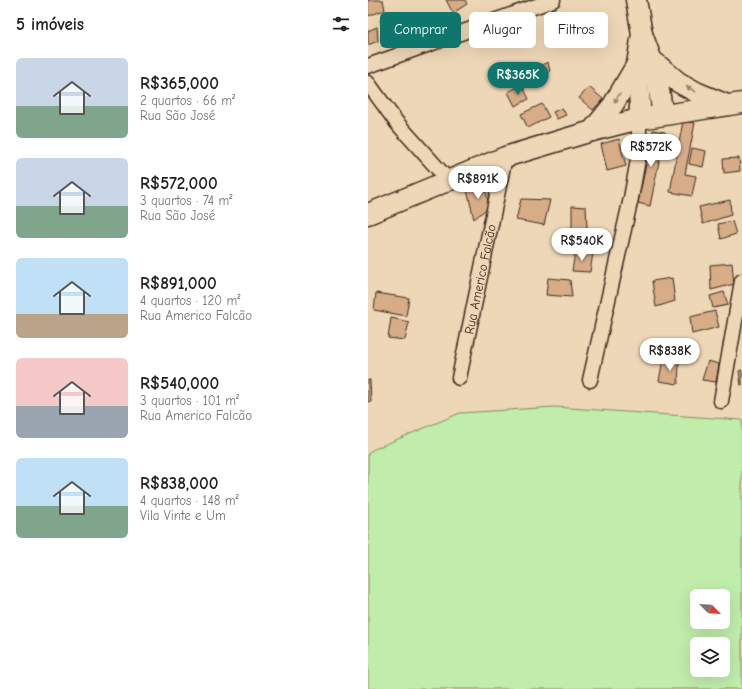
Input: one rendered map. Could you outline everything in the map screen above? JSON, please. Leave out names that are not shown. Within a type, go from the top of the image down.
[{"type":"main road","points":[[636,0],[645,62],[639,119]]},
{"type":"main road","points":[[645,62],[698,93],[734,104]]},
{"type":"main road","points":[[645,62],[658,82],[663,115]]},
{"type":"main road","points":[[592,131],[645,62]]},
{"type":"main road","points":[[368,214],[505,157],[592,131],[639,119],[734,104]]},
{"type":"street","points":[[368,66],[553,0]]},
{"type":"street","points":[[368,83],[397,123],[449,181]]},
{"type":"street","points":[[590,380],[631,198],[639,154],[639,119]]},
{"type":"street","name":"Rua Americo Falcão","points":[[459,378],[505,157]]},
{"type":"street","points":[[721,401],[742,281]]},
{"type":"green space","points":[[555,407],[742,420],[742,689],[368,689],[368,454],[372,450],[460,413]]},
{"type":"building","points":[[368,0],[383,0],[385,10],[368,16]]},
{"type":"building","points":[[446,0],[465,0],[467,4],[452,12]]},
{"type":"building","points":[[377,27],[378,41],[368,45],[368,31]]},
{"type":"building","points":[[548,62],[550,72],[533,80],[529,71]]},
{"type":"building","points":[[522,85],[529,99],[515,106],[508,92]]},
{"type":"building","points":[[589,87],[603,99],[593,110],[579,98]]},
{"type":"building","points":[[542,104],[549,117],[528,128],[521,114]]},
{"type":"building","points":[[562,108],[566,115],[557,119],[553,112]]},
{"type":"building","points":[[683,121],[695,123],[685,174],[696,176],[692,196],[670,192]]},
{"type":"building","points":[[653,130],[665,132],[650,206],[638,203]]},
{"type":"building","points":[[619,139],[626,166],[607,171],[601,144]]},
{"type":"building","points":[[692,148],[706,151],[703,167],[689,164]]},
{"type":"building","points":[[739,158],[740,171],[724,173],[723,159]]},
{"type":"building","points":[[484,182],[489,207],[474,219],[467,190]]},
{"type":"building","points":[[521,199],[550,200],[544,225],[516,220]]},
{"type":"building","points":[[730,200],[731,215],[703,224],[699,207]]},
{"type":"building","points":[[572,206],[586,207],[587,228],[572,230]]},
{"type":"building","points":[[732,221],[736,234],[721,239],[718,224]]},
{"type":"building","points":[[575,252],[593,253],[590,272],[572,271]]},
{"type":"building","points":[[732,263],[734,284],[711,290],[710,265]]},
{"type":"building","points":[[548,278],[570,280],[572,297],[546,295]]},
{"type":"building","points":[[672,278],[675,301],[656,307],[652,281]]},
{"type":"building","points":[[724,292],[728,305],[713,308],[710,296]]},
{"type":"building","points":[[376,293],[409,298],[406,316],[374,310]]},
{"type":"building","points":[[715,311],[719,327],[692,334],[690,317]]},
{"type":"building","points":[[391,318],[409,322],[405,340],[388,338]]},
{"type":"building","points":[[663,359],[679,364],[678,384],[659,381]]},
{"type":"building","points":[[708,361],[719,364],[716,382],[702,380]]},
{"type":"building","points":[[742,370],[742,385],[741,385],[739,371]]},
{"type":"building","points":[[368,380],[370,380],[371,402],[368,402]]}]
